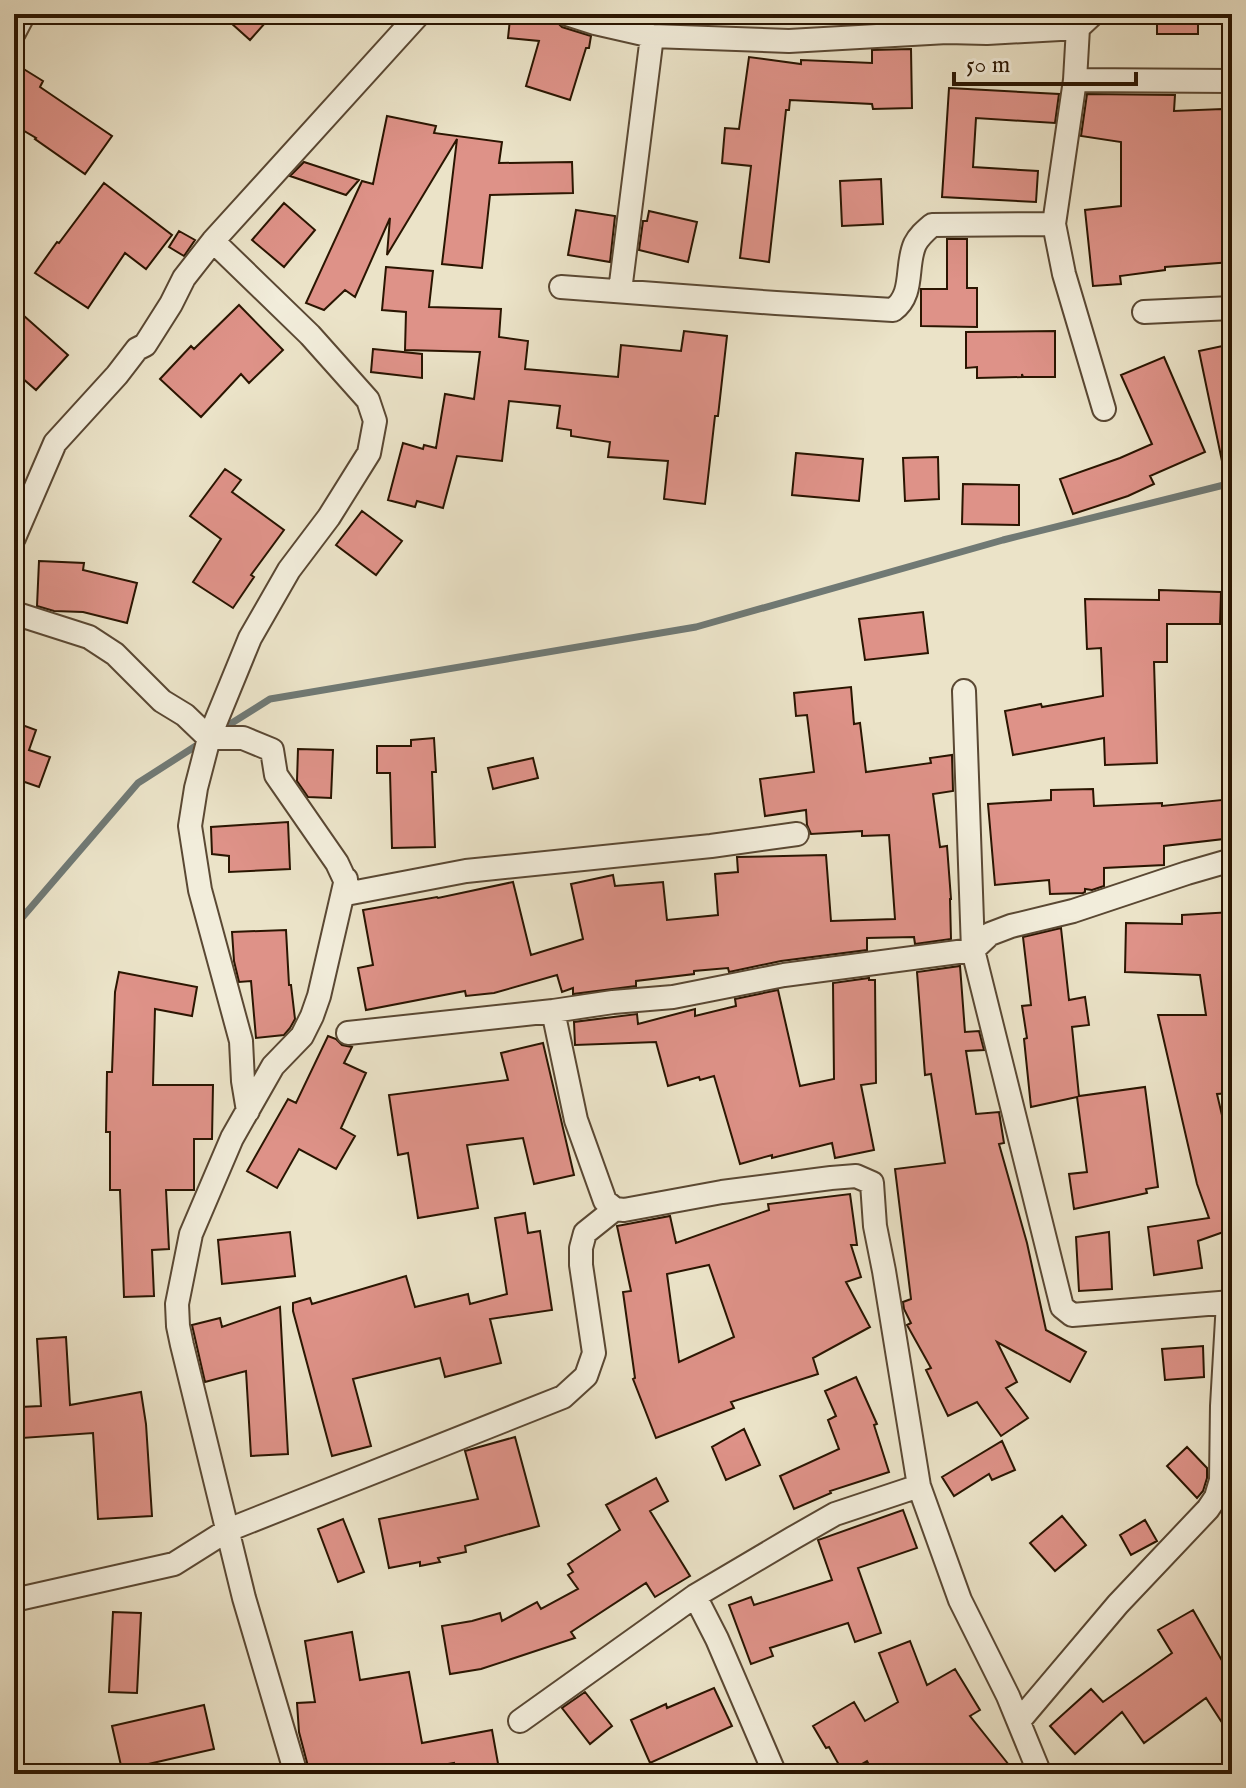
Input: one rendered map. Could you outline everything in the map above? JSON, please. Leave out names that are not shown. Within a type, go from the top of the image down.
[{"type":"street","points":[[14,33],[24,14]]},
{"type":"street","points":[[14,538],[55,443],[137,349],[145,345],[184,278],[213,241],[419,14]]},
{"type":"street","points":[[567,14],[652,36],[789,41],[947,32],[987,33],[1086,21],[1054,224],[1064,274],[1104,409]]},
{"type":"street","points":[[620,291],[652,36]]},
{"type":"street","points":[[1075,80],[1232,81]]},
{"type":"street","points":[[561,287],[893,310],[901,303],[908,287],[914,246],[932,225],[1054,224]]},
{"type":"street","points":[[213,241],[329,356],[368,400],[375,421],[369,453],[329,517],[289,570],[250,638],[209,738],[196,788],[190,826],[200,890],[241,1041],[248,1111]]},
{"type":"street","points":[[1144,312],[1232,308]]},
{"type":"street","points":[[15,615],[89,637],[115,654],[162,701],[185,715],[209,738],[243,738],[272,750],[276,775],[337,863],[351,893],[466,871],[797,834]]},
{"type":"street","points":[[964,691],[973,950],[1062,1307],[1072,1315],[1230,1302],[1222,1406],[1221,1480],[1216,1497],[1118,1604],[1019,1721]]},
{"type":"street","points":[[348,1033],[673,997],[784,975],[973,950],[990,934],[1011,926],[1073,911],[1232,860]]},
{"type":"street","points":[[296,1774],[244,1598],[182,1345],[177,1304],[191,1234],[232,1138],[273,1066],[302,1036],[312,1016],[346,879]]},
{"type":"street","points":[[553,1011],[576,1120],[605,1201],[615,1209],[831,1178],[856,1176],[872,1183],[878,1247],[919,1486],[960,1600],[1019,1721],[1040,1774]]},
{"type":"street","points":[[14,1600],[174,1564],[228,1530],[563,1397],[586,1376],[594,1353],[581,1265],[585,1233],[615,1209]]},
{"type":"street","points":[[520,1721],[695,1596],[835,1514],[919,1486]]},
{"type":"street","points":[[695,1596],[717,1639],[775,1774]]},
{"type":"building","points":[[221,14],[273,14],[250,40]]},
{"type":"building","points":[[1157,14],[1198,14],[1198,34],[1157,34]]},
{"type":"building","points":[[542,18],[555,20],[562,27],[591,36],[570,100],[526,86],[539,41],[508,38],[510,19],[541,21]]},
{"type":"building","points":[[911,49],[912,108],[873,109],[872,104],[790,100],[789,110],[786,110],[769,262],[740,258],[751,166],[722,163],[725,128],[739,129],[749,57],[801,64],[801,60],[872,63],[872,50]]},
{"type":"building","points":[[14,63],[43,81],[40,87],[112,136],[85,174],[14,125]]},
{"type":"building","points":[[949,88],[1059,94],[1055,123],[976,118],[973,167],[1038,171],[1036,202],[942,197]]},
{"type":"building","points":[[1087,94],[1175,95],[1174,111],[1222,109],[1225,199],[1232,198],[1232,262],[1165,267],[1165,270],[1120,276],[1121,284],[1093,286],[1085,210],[1121,206],[1121,142],[1081,136]]},
{"type":"building","points":[[387,116],[436,126],[434,133],[502,142],[499,163],[572,162],[573,193],[490,195],[482,268],[442,264],[457,139],[387,255],[390,218],[355,297],[345,290],[324,310],[306,303],[362,181],[373,184]]},
{"type":"building","points":[[304,162],[359,180],[346,195],[290,176]]},
{"type":"building","points":[[881,179],[883,224],[842,226],[840,181]]},
{"type":"building","points":[[104,183],[172,235],[146,269],[125,253],[88,308],[35,273]]},
{"type":"building","points":[[284,203],[315,230],[284,267],[252,240]]},
{"type":"building","points":[[576,210],[615,216],[610,262],[568,255]]},
{"type":"building","points":[[649,211],[697,222],[688,262],[639,250],[643,221],[647,221]]},
{"type":"building","points":[[179,231],[195,240],[184,256],[169,247]]},
{"type":"building","points":[[947,239],[967,239],[967,288],[977,288],[977,327],[921,326],[921,289],[947,289]]},
{"type":"building","points":[[386,267],[433,271],[429,307],[501,309],[499,337],[528,341],[525,369],[618,377],[621,345],[681,351],[684,331],[727,336],[705,504],[664,499],[668,461],[608,457],[610,442],[571,436],[571,430],[557,428],[560,406],[509,401],[502,461],[457,456],[443,508],[417,501],[415,507],[388,500],[403,443],[423,449],[424,445],[436,448],[445,394],[474,399],[480,352],[405,350],[406,312],[382,310]]},
{"type":"building","points":[[239,305],[283,350],[249,383],[241,374],[201,417],[160,379],[191,346],[194,349]]},
{"type":"building","points":[[14,307],[68,355],[36,390],[14,371]]},
{"type":"building","points":[[1055,331],[1055,377],[1023,377],[1022,374],[1022,377],[977,378],[977,367],[966,368],[966,332]]},
{"type":"building","points":[[1232,344],[1232,465],[1223,466],[1199,351]]},
{"type":"building","points":[[373,349],[422,354],[422,378],[371,372]]},
{"type":"building","points":[[1164,357],[1205,452],[1150,476],[1154,484],[1073,514],[1060,479],[1152,444],[1121,375]]},
{"type":"building","points":[[796,453],[863,459],[859,501],[792,495]]},
{"type":"building","points":[[938,457],[939,499],[905,501],[903,458]]},
{"type":"building","points":[[225,469],[241,480],[232,492],[284,530],[251,575],[254,577],[233,608],[193,582],[221,539],[190,516]]},
{"type":"building","points":[[963,484],[1019,485],[1019,525],[962,524]]},
{"type":"building","points":[[362,511],[402,541],[376,575],[336,545]]},
{"type":"building","points":[[39,561],[84,563],[83,570],[137,583],[127,623],[83,612],[54,611],[37,606]]},
{"type":"building","points":[[1159,590],[1221,592],[1220,624],[1167,624],[1167,662],[1154,662],[1157,763],[1105,765],[1104,738],[1013,755],[1005,711],[1103,696],[1101,648],[1087,649],[1085,599],[1159,600]]},
{"type":"building","points":[[923,612],[928,653],[865,660],[859,619]]},
{"type":"building","points":[[851,687],[854,724],[860,723],[866,772],[931,763],[930,758],[952,755],[953,791],[933,794],[940,847],[947,846],[951,939],[915,944],[914,937],[867,938],[867,950],[781,961],[729,972],[728,968],[694,971],[694,974],[636,981],[636,986],[573,994],[573,988],[562,992],[557,975],[494,993],[466,996],[465,991],[366,1010],[358,968],[373,965],[363,910],[513,882],[531,955],[583,939],[571,884],[613,875],[615,886],[663,882],[667,920],[718,915],[715,874],[738,872],[737,857],[826,855],[831,921],[895,919],[889,835],[862,836],[862,831],[811,834],[806,810],[765,816],[760,779],[814,772],[807,715],[796,716],[794,693]]},
{"type":"building","points":[[14,722],[36,730],[29,750],[50,757],[39,787],[19,780],[17,784],[14,783]]},
{"type":"building","points":[[434,738],[435,847],[392,848],[390,773],[377,773],[377,746],[411,746],[411,740]]},
{"type":"building","points":[[298,749],[333,750],[331,798],[308,797],[297,781]]},
{"type":"building","points":[[533,758],[538,778],[493,789],[488,768]]},
{"type":"building","points":[[1093,789],[1094,806],[1162,803],[1162,806],[1232,799],[1232,838],[1164,846],[1164,865],[1104,868],[1104,886],[1085,889],[1083,893],[1050,894],[1049,880],[995,885],[988,804],[1051,800],[1051,790]]},
{"type":"building","points":[[288,822],[290,869],[229,872],[229,856],[212,854],[211,827]]},
{"type":"building","points":[[1232,912],[1232,1093],[1217,1094],[1232,1158],[1232,1229],[1198,1241],[1202,1268],[1154,1275],[1148,1227],[1209,1218],[1197,1184],[1158,1015],[1206,1015],[1200,975],[1125,972],[1126,923],[1182,924],[1182,915]]},
{"type":"building","points":[[1061,928],[1069,1000],[1085,997],[1089,1025],[1072,1027],[1079,1096],[1145,1087],[1158,1187],[1146,1189],[1147,1193],[1074,1209],[1069,1174],[1087,1172],[1077,1097],[1031,1107],[1022,1006],[1031,1005],[1023,937]]},
{"type":"building","points":[[286,930],[289,985],[295,1019],[284,1035],[256,1038],[251,981],[239,982],[232,932]]},
{"type":"building","points":[[960,966],[965,1032],[979,1031],[984,1050],[966,1051],[976,1114],[999,1112],[1004,1143],[999,1144],[1027,1243],[1046,1330],[1086,1352],[1070,1382],[997,1342],[1017,1382],[1006,1388],[1028,1418],[1001,1436],[977,1402],[948,1416],[926,1370],[931,1368],[907,1325],[911,1323],[903,1302],[911,1299],[895,1169],[945,1163],[931,1074],[925,1075],[917,972]]},
{"type":"building","points":[[119,972],[197,987],[192,1016],[155,1009],[153,1085],[213,1085],[212,1139],[194,1139],[194,1190],[166,1190],[169,1249],[152,1250],[154,1296],[124,1297],[120,1190],[110,1190],[110,1132],[106,1132],[107,1072],[112,1072],[115,992]]},
{"type":"building","points":[[869,978],[875,980],[876,1083],[861,1085],[874,1150],[835,1158],[832,1143],[740,1164],[714,1076],[668,1086],[656,1042],[575,1045],[574,1022],[637,1014],[638,1024],[695,1009],[695,1016],[736,1006],[735,999],[778,990],[800,1086],[834,1079],[833,983]]},
{"type":"building","points":[[328,1036],[352,1047],[344,1063],[366,1073],[341,1128],[355,1136],[336,1169],[299,1149],[277,1188],[247,1171],[288,1099],[296,1103]]},
{"type":"building","points":[[543,1043],[574,1175],[534,1184],[523,1138],[467,1145],[478,1208],[418,1218],[408,1153],[398,1155],[389,1095],[508,1080],[501,1053]]},
{"type":"building","points":[[850,1194],[857,1245],[851,1245],[861,1277],[846,1282],[870,1327],[813,1358],[818,1374],[731,1402],[734,1408],[656,1438],[633,1379],[623,1292],[631,1291],[617,1226],[670,1216],[676,1243],[769,1210],[768,1204]],"holes":[[[709,1265],[734,1337],[679,1362],[667,1274]]]},
{"type":"building","points":[[525,1213],[528,1233],[540,1231],[552,1310],[490,1319],[501,1363],[445,1377],[440,1358],[353,1379],[371,1446],[332,1456],[293,1303],[310,1298],[312,1304],[406,1276],[415,1307],[468,1294],[470,1304],[507,1294],[495,1218]]},
{"type":"building","points":[[290,1232],[295,1276],[222,1284],[218,1240]]},
{"type":"building","points":[[1109,1232],[1112,1289],[1079,1291],[1076,1237]]},
{"type":"building","points":[[280,1307],[288,1454],[251,1456],[246,1371],[205,1382],[192,1325],[220,1318],[222,1327]]},
{"type":"building","points":[[66,1337],[70,1405],[141,1392],[152,1516],[98,1519],[93,1433],[22,1438],[20,1407],[41,1406],[37,1339]]},
{"type":"building","points":[[1203,1346],[1204,1377],[1165,1380],[1162,1349]]},
{"type":"building","points":[[856,1377],[877,1424],[874,1425],[889,1472],[830,1491],[794,1509],[780,1476],[839,1449],[828,1420],[836,1416],[825,1391]]},
{"type":"building","points":[[744,1429],[760,1465],[726,1480],[712,1447]]},
{"type":"building","points":[[515,1437],[539,1526],[465,1546],[466,1552],[438,1558],[440,1562],[389,1568],[379,1519],[478,1499],[465,1451]]},
{"type":"building","points":[[1002,1441],[1015,1470],[992,1480],[989,1474],[954,1496],[942,1477]]},
{"type":"building","points":[[1187,1447],[1207,1468],[1203,1491],[1197,1498],[1167,1466]]},
{"type":"building","points":[[656,1478],[668,1501],[650,1511],[690,1576],[655,1597],[646,1583],[571,1632],[575,1638],[481,1669],[450,1674],[442,1626],[500,1613],[502,1621],[537,1602],[541,1609],[578,1589],[568,1575],[573,1572],[568,1564],[620,1530],[606,1505]]},
{"type":"building","points":[[903,1510],[917,1548],[858,1568],[881,1633],[855,1642],[848,1623],[770,1648],[773,1656],[751,1664],[729,1605],[751,1597],[754,1605],[832,1580],[818,1540]]},
{"type":"building","points":[[1062,1516],[1086,1545],[1055,1571],[1030,1543]]},
{"type":"building","points":[[343,1519],[364,1572],[338,1582],[318,1529]]},
{"type":"building","points":[[1145,1520],[1157,1541],[1131,1555],[1120,1535]]},
{"type":"building","points":[[1193,1610],[1232,1678],[1232,1738],[1206,1698],[1144,1743],[1122,1712],[1075,1754],[1050,1726],[1091,1689],[1103,1702],[1172,1653],[1158,1630]]},
{"type":"building","points":[[113,1612],[141,1613],[137,1693],[109,1692]]},
{"type":"building","points":[[352,1632],[360,1680],[409,1672],[422,1743],[492,1730],[499,1769],[456,1774],[454,1763],[392,1774],[310,1774],[299,1732],[297,1703],[315,1702],[305,1641]]},
{"type":"building","points":[[910,1641],[927,1685],[955,1669],[980,1710],[970,1716],[1009,1765],[998,1774],[874,1774],[867,1761],[844,1774],[829,1747],[826,1748],[813,1726],[854,1702],[865,1721],[898,1702],[879,1653]]},
{"type":"building","points":[[714,1688],[732,1726],[650,1763],[631,1720]]},
{"type":"building","points":[[585,1692],[612,1726],[590,1744],[562,1708]]},
{"type":"building","points":[[204,1705],[214,1749],[122,1770],[112,1726]]},
{"type":"waterway","points":[[219,731],[270,699],[696,627],[1003,540],[1232,483]]},
{"type":"waterway","points":[[14,927],[138,783],[202,742]]}]
